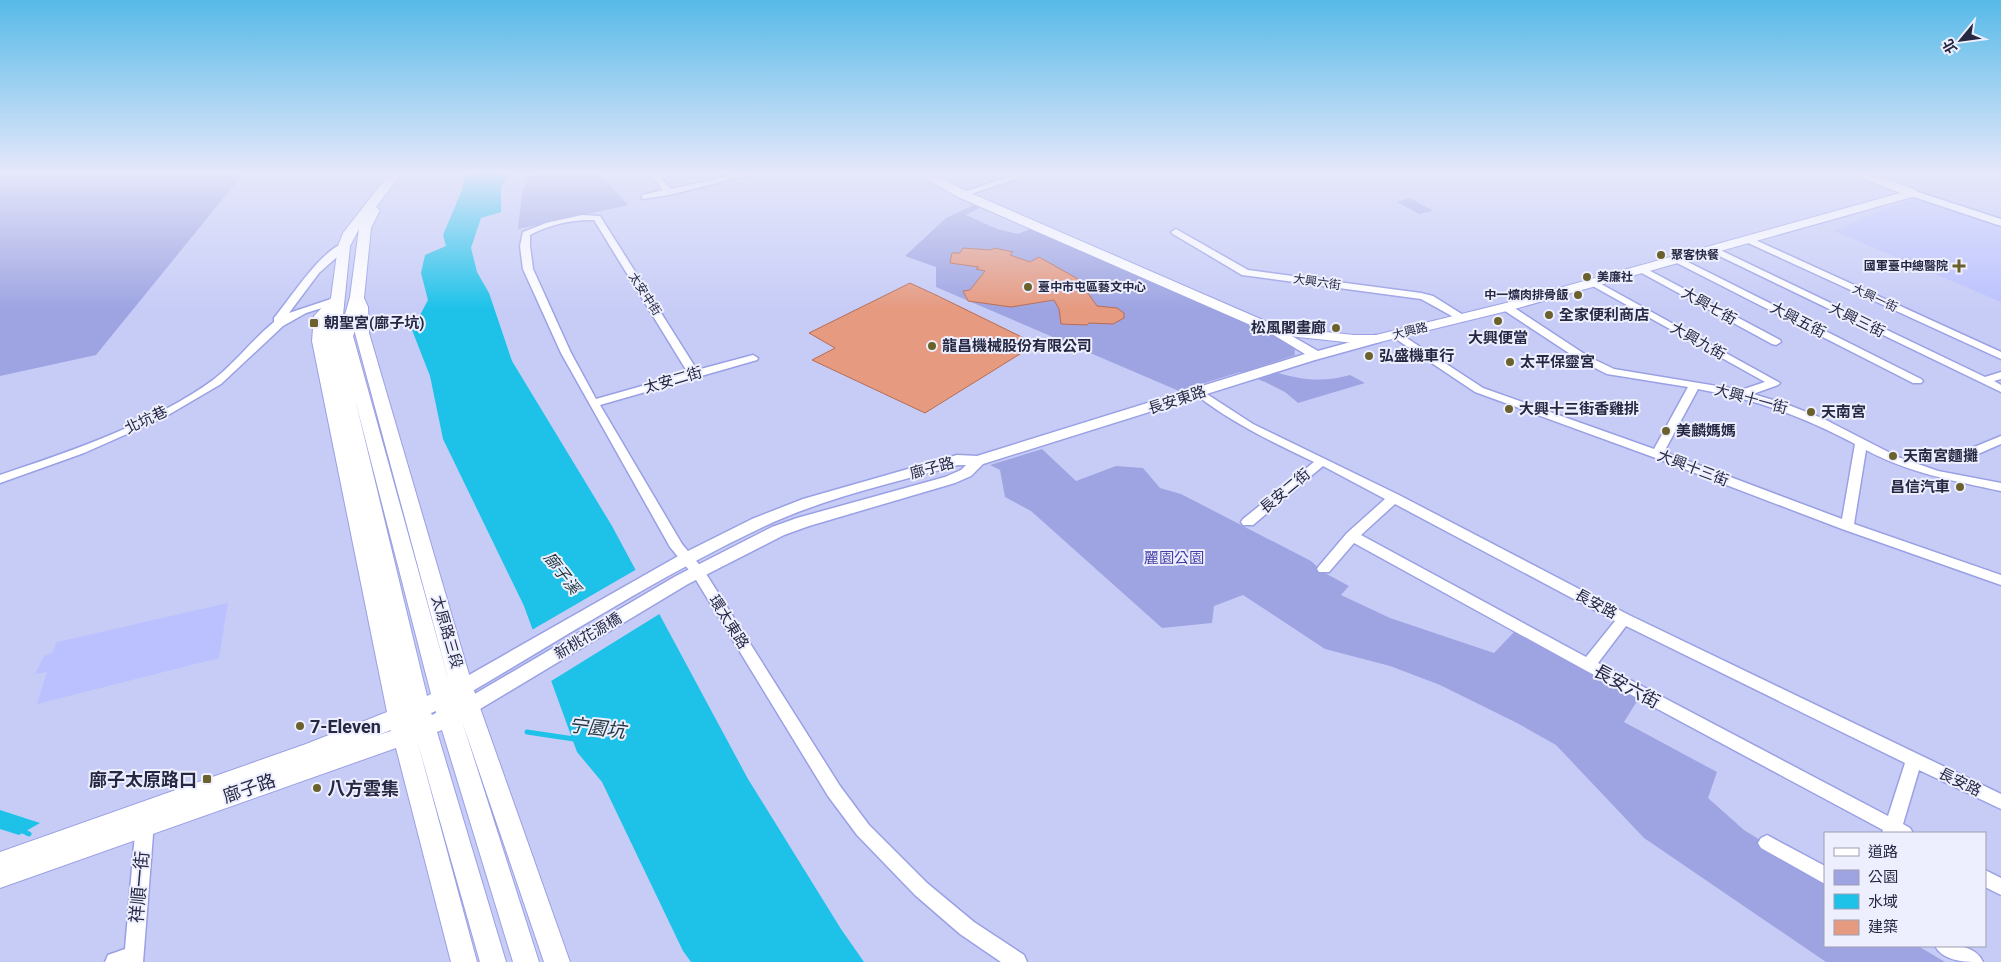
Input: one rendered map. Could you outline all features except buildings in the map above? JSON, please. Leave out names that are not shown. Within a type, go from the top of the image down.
[{"type":"main road","name":"太原路三段","points":[[360,219],[349,233],[344,246],[333,339],[412,723],[464,962]]},
{"type":"main road","name":"太原路三段","points":[[370,219],[365,228],[357,297],[346,336],[456,703],[526,962]]},
{"type":"main road","name":"大興路","points":[[1019,219],[1276,331],[1354,339],[1376,339],[1506,307],[1822,219]]},
{"type":"main road","name":"太原路三段","points":[[456,703],[557,962]]},
{"type":"main road","name":"廍子路","points":[[0,864],[359,750],[456,703]]},
{"type":"main road","name":"太原路三段","points":[[412,723],[493,962]]},
{"type":"main road","name":"廍子路","points":[[0,877],[145,818]]},
{"type":"street","name":"太安中街","points":[[583,219],[532,229],[526,234],[526,238],[528,269],[554,328],[593,403]]},
{"type":"street","name":"太安中街","points":[[595,219],[600,223],[694,374]]},
{"type":"street","points":[[1989,219],[2001,223]]},
{"type":"street","name":"大興六街","points":[[1176,232],[1246,273],[1421,296],[1429,298],[1463,318]]},
{"type":"street","name":"大興一街","points":[[1749,240],[2001,356]]},
{"type":"street","points":[[273,328],[318,267],[344,246]]},
{"type":"street","name":"大興三街","points":[[1714,250],[2001,389]]},
{"type":"street","name":"大興五街","points":[[1678,260],[1917,381]]},
{"type":"street","name":"大興七街","points":[[1641,269],[1776,342]]},
{"type":"street","name":"大興九街","points":[[1592,282],[1774,383],[1742,394]]},
{"type":"street","points":[[291,305],[357,297]]},
{"type":"street","points":[[273,328],[304,310],[337,300]]},
{"type":"street","name":"大興十一街","points":[[1506,307],[1585,359],[1611,372],[1742,394],[1782,406],[1820,421],[1894,460],[1936,474],[2001,487]]},
{"type":"street","name":"北坑巷","points":[[0,479],[46,464],[95,444],[174,407],[209,387],[234,368],[273,328]]},
{"type":"street","points":[[1276,331],[1317,356]]},
{"type":"street","name":"大興十三街","points":[[1395,335],[1479,390],[1657,454],[1847,526],[2001,580]]},
{"type":"street","name":"長安東路","points":[[978,462],[1376,339]]},
{"type":"street","name":"太安二街","points":[[593,403],[753,358]]},
{"type":"street","points":[[1984,381],[2001,375]]},
{"type":"street","points":[[1657,454],[1695,385]]},
{"type":"street","name":"長安路","points":[[1200,392],[1220,408],[1249,426],[1322,460],[1624,619],[2001,802]]},
{"type":"street","points":[[593,403],[677,547],[680,568]]},
{"type":"street","points":[[1971,453],[2001,440]]},
{"type":"street","points":[[1847,526],[1861,444]]},
{"type":"street","name":"廍子路","points":[[680,568],[742,530],[790,509],[948,462],[957,460],[978,462]]},
{"type":"street","name":"長安二街","points":[[1248,522],[1322,460]]},
{"type":"street","name":"廍子路","points":[[680,568],[698,572],[794,525],[950,480],[966,473],[978,462]]},
{"type":"street","points":[[1324,570],[1352,536],[1394,498]]},
{"type":"street","name":"長安六街","points":[[1352,536],[1896,831]]},
{"type":"street","name":"新桃花源橋","points":[[484,676],[680,568]]},
{"type":"street","name":"新桃花源橋","points":[[494,692],[680,568]]},
{"type":"street","name":"環太東路","points":[[698,572],[834,791],[863,830],[921,889],[967,928],[1017,962]]},
{"type":"street","points":[[1588,665],[1624,619]]},
{"type":"street","name":"廍子路","points":[[456,703],[484,676]]},
{"type":"street","name":"廍子路","points":[[456,703],[494,692]]},
{"type":"street","points":[[1896,831],[1914,759]]},
{"type":"street","name":"祥順一街","points":[[133,958],[145,818]]},
{"type":"street","points":[[1767,843],[1824,875]]},
{"type":"street","points":[[1986,879],[2001,887]]},
{"type":"street","points":[[1947,947],[1973,962]]},
{"type":"street","points":[[115,962],[133,958]]},
{"type":"shaded area","name":"國軍臺中總醫院","points":[[1862,219],[1980,219],[2001,226],[2001,302],[1834,231]]},
{"type":"shaded area","points":[[228,603],[219,658],[37,704],[47,672],[35,674],[44,656],[52,653],[57,642]]},
{"type":"green space","points":[[0,219],[207,219],[96,355],[0,376]]},
{"type":"green space","points":[[519,219],[564,219],[518,229]]},
{"type":"green space","points":[[945,219],[975,219],[997,229],[1018,234],[1030,229],[1294,344],[1295,355],[1259,367],[1293,377],[1315,380],[1350,375],[1365,383],[1298,403],[1285,392],[1240,372],[1179,391],[936,287],[936,267],[905,256]]},
{"type":"green space","name":"麗園公園","points":[[1042,449],[1076,481],[1116,466],[1143,468],[1160,488],[1181,494],[1311,561],[1323,572],[1349,586],[1341,595],[1390,618],[1494,653],[1515,631],[1639,698],[1624,722],[1717,772],[1708,798],[1744,830],[1824,879],[1824,947],[1920,947],[1945,962],[1826,962],[1644,838],[1556,745],[1517,723],[1440,685],[1390,666],[1325,649],[1243,595],[1214,606],[1212,623],[1162,628],[1031,511],[1005,497],[1000,470],[990,465]]},
{"type":"water","name":"廍子溪","points":[[450,219],[481,219],[471,248],[477,272],[489,293],[512,361],[612,526],[748,779],[841,929],[864,962],[691,962],[683,951],[602,782],[577,752],[524,606],[443,439],[430,376],[412,330],[428,300],[421,273],[425,255],[446,246],[443,235]]},
{"type":"water","points":[[0,810],[40,823],[19,835],[0,829]]},
{"type":"pier","points":[[637,569],[661,613],[548,683],[530,631]]},
{"type":"waterway","name":"宁園坑","points":[[527,732],[574,739]]},
{"type":"waterway","name":"宁園坑","points":[[21,830],[29,834]]},
{"type":"place","name":"聚客快餐","points":[[1661,255]]},
{"type":"place","name":"國軍臺中總醫院","points":[[1959,266]]},
{"type":"place","name":"美廉社","points":[[1587,277]]},
{"type":"place","name":"臺中市屯區藝文中心","points":[[1028,287]]},
{"type":"place","name":"中一爌肉排骨飯","points":[[1578,295]]},
{"type":"place","name":"全家便利商店","points":[[1549,315]]},
{"type":"place","name":"大興便當","points":[[1498,321]]},
{"type":"place","name":"朝聖宮(廍子坑)","points":[[314,323]]},
{"type":"place","name":"松風閣畫廊","points":[[1336,328]]},
{"type":"place","name":"龍昌機械股份有限公司","points":[[932,346]]},
{"type":"place","name":"弘盛機車行","points":[[1369,356]]},
{"type":"place","name":"太平保靈宮","points":[[1510,362]]},
{"type":"place","name":"大興十三街香雞排","points":[[1509,409]]},
{"type":"place","name":"天南宮","points":[[1811,412]]},
{"type":"place","name":"美麟媽媽","points":[[1666,431]]},
{"type":"place","name":"天南宮麵攤","points":[[1893,456]]},
{"type":"place","name":"昌信汽車","points":[[1960,487]]},
{"type":"place","name":"7-Eleven","points":[[300,726]]},
{"type":"place","name":"廍子太原路口","points":[[207,779]]},
{"type":"place","name":"八方雲集","points":[[317,788]]}]
